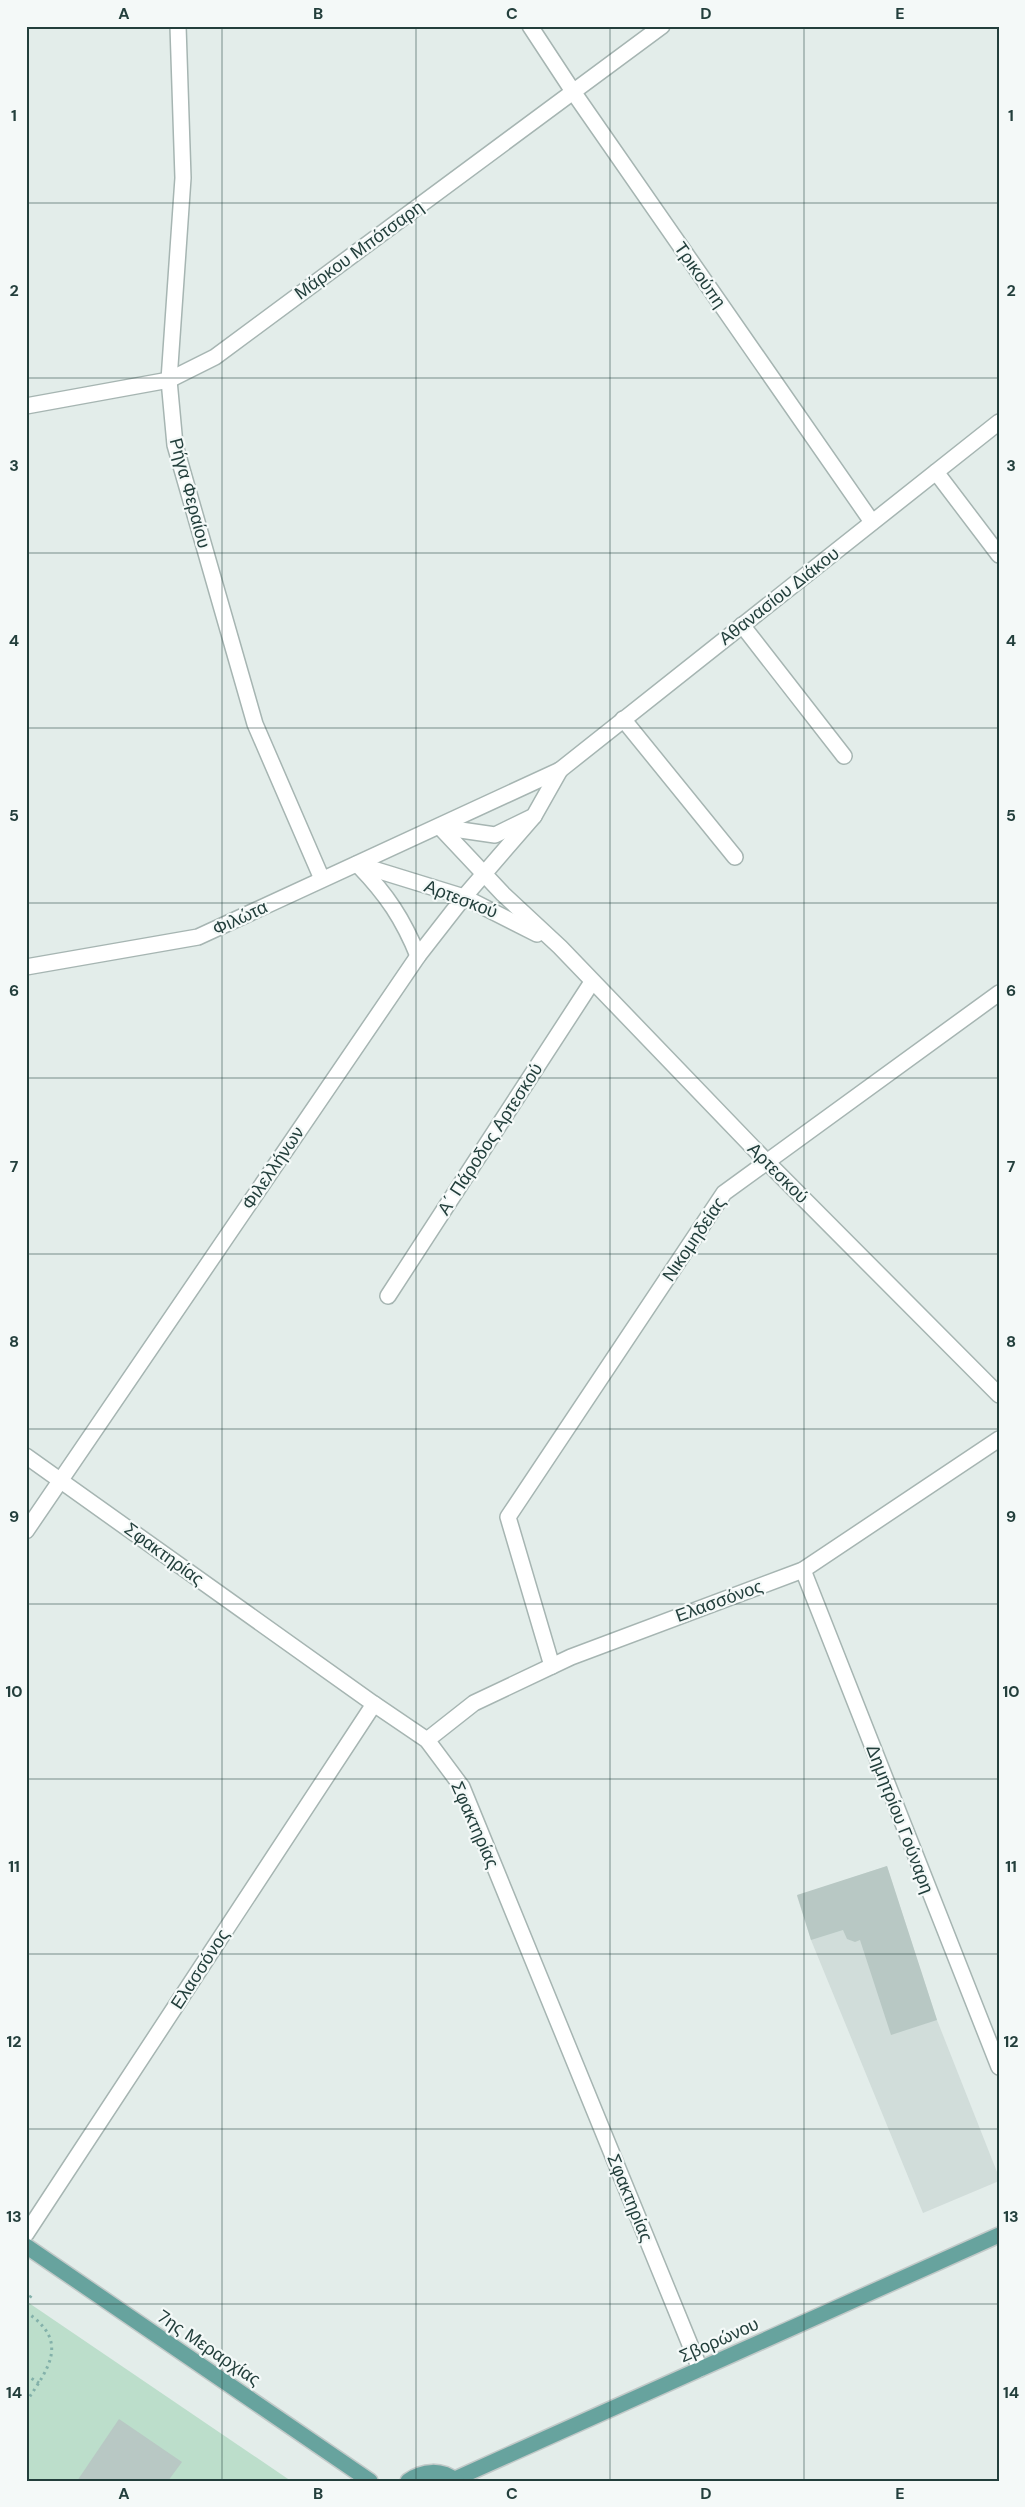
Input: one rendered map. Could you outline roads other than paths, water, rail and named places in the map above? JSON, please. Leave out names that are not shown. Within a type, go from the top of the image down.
[{"type":"main road","name":"Σβορώνου","points":[[456,2480],[999,2234]]},
{"type":"main road","name":"7ης Μεραρχίας","points":[[26,2246],[370,2481]]},
{"type":"main road","points":[[408,2481],[420,2474],[432,2472],[456,2480]]},
{"type":"street","name":"Ρήγα Φεραίου","points":[[178,26],[183,178],[169,380],[175,446],[256,724],[322,879]]},
{"type":"street","name":"Τρικούπη","points":[[530,26],[872,522]]},
{"type":"street","name":"Μάρκου Μπότσαρη","points":[[26,406],[169,380],[215,357],[662,26]]},
{"type":"street","name":"Αθανασίου Διάκου","points":[[440,827],[560,770],[999,422]]},
{"type":"street","points":[[936,472],[999,555]]},
{"type":"street","points":[[742,625],[844,756]]},
{"type":"street","points":[[623,719],[736,857]]},
{"type":"street","name":"Αθανασίου Διάκου","points":[[534,816],[560,770]]},
{"type":"street","points":[[440,827],[495,835],[534,816]]},
{"type":"street","name":"Φιλελλήνων","points":[[26,1531],[418,956],[464,896],[534,816]]},
{"type":"street","name":"Φιλώτα","points":[[26,967],[198,937],[440,827]]},
{"type":"street","name":"Αρτεσκού","points":[[440,827],[484,874],[560,947],[766,1162],[999,1395]]},
{"type":"street","points":[[357,864],[382,889],[394,906],[418,956]]},
{"type":"street","name":"Αρτεσκού","points":[[357,864],[464,896],[513,920],[560,947]]},
{"type":"street","name":"Α΄ Πάροδος Αρτεσκού","points":[[388,1296],[592,982]]},
{"type":"street","name":"Νικομηδείας","points":[[552,1666],[508,1517],[724,1193],[999,993]]},
{"type":"street","name":"Ελασσόνος","points":[[428,1740],[474,1703],[570,1657],[803,1570],[999,1439]]},
{"type":"street","name":"Σφακτηρίας","points":[[26,1456],[374,1704],[428,1740],[462,1787],[700,2369]]},
{"type":"street","name":"Δημητρίου Γούναρη","points":[[803,1570],[999,2067]]},
{"type":"street","name":"Ελασσόνος","points":[[26,2234],[374,1704]]}]
